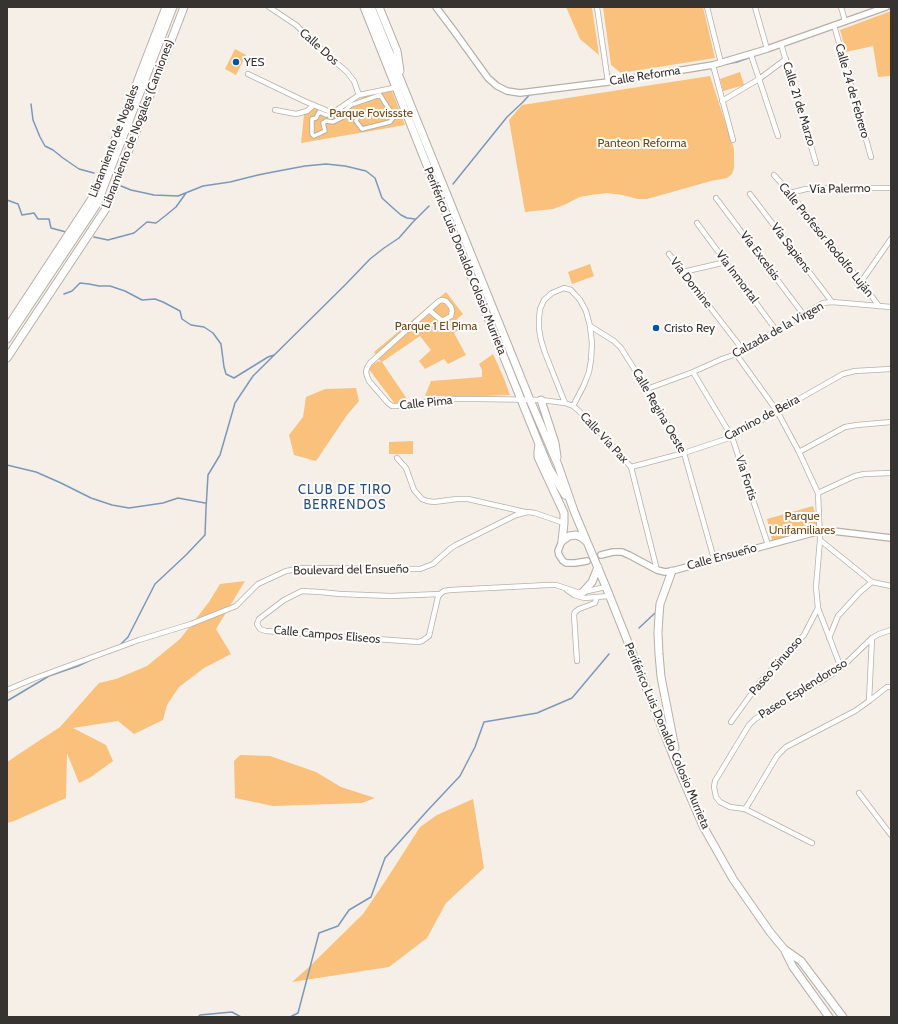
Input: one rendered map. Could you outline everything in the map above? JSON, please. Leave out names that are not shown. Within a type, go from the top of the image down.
[{"type":"main road","name":"Libramiento de Nogales","points":[[7,328],[93,198],[166,7]]},
{"type":"main road","name":"Libramiento de Nogales","points":[[7,339],[97,204],[173,7]]},
{"type":"main road","points":[[7,350],[103,206],[180,7]]},
{"type":"main road","name":"Libramiento de Nogales (Camiones)","points":[[7,358],[107,207],[184,7]]},
{"type":"main road","name":"Periférico Luis Donaldo Colosio Murrieta","points":[[364,7],[400,84],[558,465],[574,511],[703,826],[733,879],[770,932],[784,949],[801,961],[843,1017]]},
{"type":"main road","name":"Periférico Luis Donaldo Colosio Murrieta","points":[[371,7],[468,269],[549,468],[574,511]]},
{"type":"main road","points":[[379,7],[398,54],[400,84]]},
{"type":"main road","points":[[540,400],[555,443],[558,465],[549,468]]},
{"type":"main road","points":[[539,444],[538,457],[565,516],[562,541]]},
{"type":"main road","points":[[562,541],[569,536],[576,535],[587,542]]},
{"type":"main road","points":[[578,593],[592,582],[598,567]]},
{"type":"main road","points":[[672,571],[660,604],[659,654],[664,695],[678,768]]},
{"type":"main road","name":"Periférico Luis Donaldo Colosio Murrieta","points":[[784,949],[792,967],[829,1017]]},
{"type":"street","name":"Calle Dos","points":[[269,7],[293,24],[346,71],[354,81],[359,95]]},
{"type":"street","name":"Calle Reforma","points":[[436,7],[488,78],[497,86],[507,91],[520,93],[608,82],[713,65],[767,50],[886,7]]},
{"type":"street","points":[[597,7],[608,82]]},
{"type":"street","points":[[707,7],[721,63]]},
{"type":"street","points":[[755,7],[767,50]]},
{"type":"street","points":[[841,7],[845,21]]},
{"type":"street","name":"Calle 24 de Febrero","points":[[834,25],[871,157]]},
{"type":"street","name":"Calle 21 de Marzo","points":[[781,44],[816,163]]},
{"type":"street","points":[[751,55],[778,136]]},
{"type":"street","points":[[722,101],[759,79],[786,59]]},
{"type":"street","points":[[713,65],[733,140]]},
{"type":"street","points":[[248,74],[312,107],[328,112],[334,112],[359,95],[400,84]]},
{"type":"street","points":[[312,107],[312,119],[312,134],[314,136],[325,131],[323,123],[326,121],[332,122],[353,112],[358,115],[356,121],[362,129],[390,122],[394,117],[380,95],[351,105],[341,114],[326,115],[319,112],[316,118],[312,119]]},
{"type":"street","points":[[275,110],[296,114],[303,113],[312,107]]},
{"type":"street","name":"Calle Profesor Rodolfo Luján","points":[[774,175],[790,193],[879,306]]},
{"type":"street","name":"Vía Palermo","points":[[790,193],[806,189],[891,188]]},
{"type":"street","name":"Vía Sapiens","points":[[750,194],[832,302]]},
{"type":"street","name":"Vía Excelsis","points":[[716,198],[803,314]]},
{"type":"street","name":"Vía Inmortal","points":[[697,224],[776,330]]},
{"type":"street","points":[[861,282],[891,239]]},
{"type":"street","name":"Vía Domine","points":[[669,254],[743,350]]},
{"type":"street","points":[[683,272],[726,262]]},
{"type":"street","points":[[565,403],[541,340],[539,318],[544,300],[552,293],[568,288],[580,300],[586,311],[590,326],[591,349],[589,372],[573,406]]},
{"type":"street","name":"Calle Pima","points":[[429,310],[441,320],[451,316],[452,311],[446,301],[439,301],[370,363],[367,368],[366,372],[369,381],[388,403],[392,406],[398,406],[454,399],[521,400]]},
{"type":"street","name":"Calzada de la Virgen","points":[[647,389],[736,354],[820,304],[832,302],[891,307]]},
{"type":"street","name":"Calle Regina Oeste","points":[[590,326],[618,344],[647,389],[684,452],[714,560]]},
{"type":"street","points":[[736,354],[777,411],[799,452],[818,493],[820,531],[816,587],[818,608],[841,668]]},
{"type":"street","name":"Camino de Beira","points":[[631,467],[732,437],[843,374],[855,371],[891,369]]},
{"type":"street","name":"Vía Fortis","points":[[693,372],[732,437],[768,545]]},
{"type":"street","name":"Calle Vía Pax","points":[[521,400],[540,400],[565,403],[573,406],[607,440],[631,467],[657,570]]},
{"type":"street","points":[[799,452],[845,427],[891,422]]},
{"type":"street","points":[[397,458],[406,468],[414,490],[422,499],[427,501],[434,502],[468,499],[535,513],[564,523]]},
{"type":"street","points":[[818,493],[854,476],[891,473]]},
{"type":"street","name":"Boulevard del Ensueño","points":[[7,690],[53,671],[139,640],[190,624],[236,606],[258,584],[286,571],[304,568],[420,569],[433,564],[456,545],[516,515],[528,512]]},
{"type":"street","name":"Calle Ensueño","points":[[657,570],[665,572],[672,571],[820,531],[833,531],[891,538]]},
{"type":"street","points":[[820,540],[872,582],[891,586]]},
{"type":"street","points":[[562,541],[558,551],[563,561],[566,563],[587,561]]},
{"type":"street","points":[[601,555],[613,552],[622,552],[657,570]]},
{"type":"street","points":[[829,638],[838,616],[860,592],[872,582]]},
{"type":"street","name":"Calle Campos Eliseos","points":[[440,594],[428,636],[422,641],[418,642],[266,631],[260,628],[257,624],[259,619],[284,600],[302,591],[391,596],[440,594],[444,591],[450,590],[556,585],[578,593]]},
{"type":"street","points":[[578,593],[606,587]]},
{"type":"street","points":[[578,593],[584,598],[609,596]]},
{"type":"street","points":[[577,661],[574,615],[579,609],[595,603],[598,597]]},
{"type":"street","name":"Paseo Sinuoso","points":[[731,722],[760,682],[799,642],[818,608]]},
{"type":"street","name":"Paseo Esplendoroso","points":[[745,809],[730,807],[720,802],[716,797],[714,787],[715,781],[743,734],[752,722],[823,680],[841,668],[872,638],[891,630]]},
{"type":"street","points":[[869,701],[872,638]]},
{"type":"street","points":[[812,843],[745,809],[777,756],[786,747],[855,711],[887,687],[891,686]]},
{"type":"street","points":[[859,793],[891,834]]},
{"type":"green space","points":[[566,7],[592,7],[599,55],[580,39]]},
{"type":"green space","points":[[603,7],[703,7],[715,58],[621,73],[611,65]]},
{"type":"green space","points":[[891,11],[891,76],[878,77],[873,46],[846,52],[840,30]]},
{"type":"green space","name":"YES","points":[[235,49],[246,55],[236,75],[225,69]]},
{"type":"green space","points":[[740,72],[744,85],[723,91],[720,79]]},
{"type":"green space","name":"Panteon Reforma","points":[[710,76],[734,149],[734,168],[732,174],[727,178],[647,199],[638,199],[607,193],[580,197],[553,209],[525,212],[509,120],[522,105]]},
{"type":"green space","name":"Parque Fovissste","points":[[392,91],[405,125],[301,143],[304,115],[314,107],[326,113],[339,112],[365,96]]},
{"type":"green space","points":[[590,264],[594,276],[572,284],[568,272]]},
{"type":"green space","name":"Parque 1 El Pima","points":[[446,292],[463,314],[455,321],[462,328],[454,333],[466,355],[448,364],[444,359],[425,369],[419,361],[431,350],[420,336],[382,362],[407,399],[395,404],[368,368],[378,361],[381,362],[374,352]]},
{"type":"green space","points":[[493,354],[510,395],[425,396],[431,381],[482,377],[482,370],[479,364]]},
{"type":"green space","points":[[356,388],[359,401],[347,415],[316,461],[294,455],[289,435],[303,417],[306,397],[325,389]]},
{"type":"green space","points":[[413,441],[413,454],[389,454],[389,442]]},
{"type":"green space","name":"Parque Unifamiliares","points":[[813,506],[820,531],[773,544],[767,519]]},
{"type":"green space","points":[[245,581],[216,629],[231,654],[204,668],[179,687],[167,705],[163,720],[134,734],[118,721],[73,728],[106,745],[113,761],[91,777],[79,783],[67,753],[66,798],[7,823],[7,762],[60,727],[99,683],[116,679],[147,666],[180,639],[209,602],[220,584]]},
{"type":"green space","points":[[240,755],[270,756],[316,772],[341,787],[375,798],[362,803],[273,806],[235,798],[234,761]]},
{"type":"green space","points":[[473,799],[484,868],[446,903],[427,938],[389,967],[292,982],[363,914],[420,827],[437,815]]},
{"type":"waterway","points":[[726,64],[737,62],[891,8]]},
{"type":"waterway","points":[[453,184],[507,117],[531,93]]},
{"type":"waterway","points":[[31,104],[33,120],[45,146],[79,169],[94,173]]},
{"type":"waterway","points":[[121,186],[131,190],[154,195],[178,196],[203,186],[230,182],[305,166],[326,164],[345,166],[366,171],[375,178],[382,198],[401,215],[407,218],[415,219]]},
{"type":"waterway","points":[[94,237],[108,240],[134,233],[147,222],[156,223],[176,207],[186,193]]},
{"type":"waterway","points":[[7,200],[18,204],[22,215],[34,213],[38,219],[49,219],[51,228],[66,232]]},
{"type":"waterway","points":[[121,644],[128,637],[155,584],[205,535],[208,475],[220,455],[235,403],[253,376],[370,259],[399,238],[429,206]]},
{"type":"waterway","points":[[64,294],[72,291],[80,283],[110,286],[125,291],[142,300],[155,299],[163,302],[180,311],[182,319],[191,325],[204,327],[213,333],[221,344],[226,374],[234,378],[268,357],[274,355]]},
{"type":"waterway","points":[[7,465],[36,472],[91,498],[112,505],[129,508],[163,503],[178,498],[205,503]]},
{"type":"waterway","points":[[639,628],[655,613]]},
{"type":"waterway","points":[[290,1017],[298,1013],[319,933],[338,926],[349,910],[371,897],[385,858],[460,776],[475,747],[484,722],[537,713],[572,698],[609,654]]},
{"type":"waterway","points":[[7,701],[49,676],[78,666],[95,658]]},
{"type":"waterway","points":[[198,1017],[200,1015],[232,1012],[241,1017]]},
{"type":"place","name":"YES","points":[[236,62]]},
{"type":"place","name":"Cristo Rey","points":[[656,328]]},
{"type":"district","name":"CLUB DE TIRO BERRENDOS","points":[[345,498]]}]
